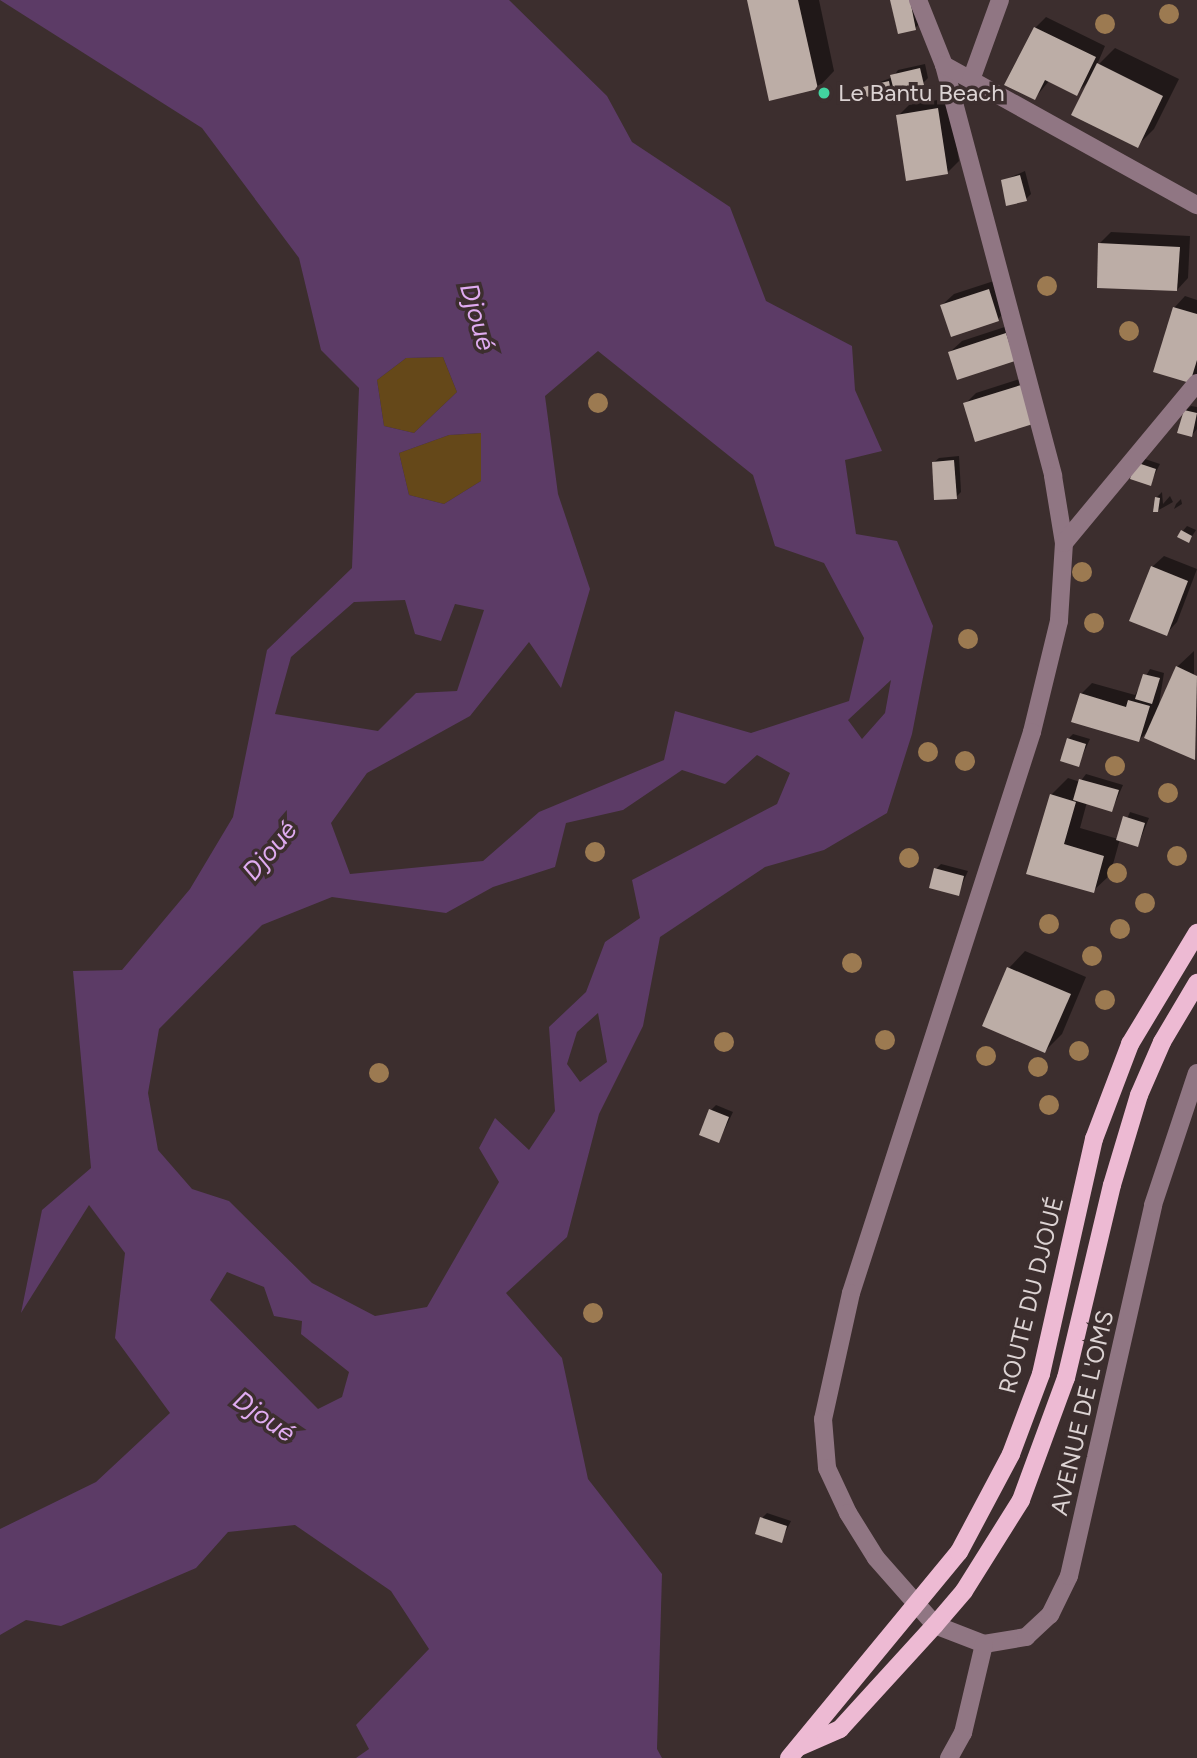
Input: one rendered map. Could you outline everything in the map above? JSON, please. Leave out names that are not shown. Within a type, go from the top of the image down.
[{"type":"main road","name":"ROUTE DU DJOUÉ","points":[[794,1753],[833,1699],[917,1607],[959,1552],[1011,1454],[1041,1374],[1094,1139],[1130,1044],[1197,933]]},
{"type":"main road","name":"ROUTE DU DJOUÉ","points":[[794,1753],[840,1729],[935,1625],[997,1541],[1021,1500],[1041,1453],[1066,1378],[1112,1185],[1139,1094],[1162,1042],[1197,984]]},
{"type":"street","points":[[918,0],[944,65],[1053,476],[1064,543],[1059,621],[1032,732],[850,1293],[823,1419],[827,1468],[848,1513],[876,1558],[935,1625],[984,1644],[963,1733],[948,1758]]},
{"type":"street","points":[[971,80],[1000,0]]},
{"type":"street","points":[[944,65],[1197,205]]},
{"type":"street","points":[[1064,543],[1197,383]]},
{"type":"street","name":"AVENUE DE L'OMS","points":[[984,1644],[1026,1637],[1050,1615],[1069,1576],[1102,1447],[1153,1205],[1197,1073]]},
{"type":"shaded area","points":[[443,357],[457,392],[414,433],[384,426],[377,380],[406,358]]},
{"type":"shaded area","points":[[481,433],[481,481],[444,504],[409,495],[399,453],[449,435]]},
{"type":"water","name":"Djoué","points":[[0,0],[509,0],[607,96],[632,142],[730,207],[766,301],[852,346],[855,390],[882,451],[845,460],[856,534],[897,541],[933,626],[912,734],[887,813],[824,850],[765,867],[660,937],[643,1026],[599,1114],[567,1237],[506,1293],[562,1358],[588,1479],[662,1574],[657,1749],[662,1758],[356,1758],[369,1749],[356,1725],[429,1649],[391,1591],[295,1525],[228,1532],[196,1568],[61,1626],[26,1620],[0,1635],[0,1529],[96,1482],[170,1413],[115,1338],[125,1253],[89,1205],[21,1313],[42,1210],[91,1168],[73,971],[122,970],[190,889],[233,817],[267,650],[352,568],[359,388],[321,350],[299,258],[202,128]],"holes":[[[598,351],[753,475],[775,546],[824,563],[864,638],[849,701],[751,733],[675,711],[664,760],[539,812],[483,861],[350,874],[331,823],[367,773],[470,716],[529,642],[561,688],[590,589],[558,494],[545,396]],[[443,357],[457,392],[414,433],[384,426],[377,380],[406,358]],[[481,433],[481,481],[444,504],[409,495],[399,453],[449,435]],[[405,600],[415,634],[441,641],[455,604],[484,610],[457,691],[416,693],[378,731],[275,714],[291,657],[354,602]],[[891,680],[885,713],[862,739],[848,720]],[[757,755],[790,773],[777,804],[632,880],[640,918],[605,942],[586,992],[549,1027],[555,1111],[529,1150],[495,1118],[479,1148],[499,1182],[427,1307],[375,1316],[312,1283],[229,1201],[192,1189],[158,1150],[148,1093],[159,1029],[262,925],[332,897],[446,913],[493,887],[555,867],[566,823],[623,810],[682,770],[725,784]],[[598,1013],[607,1062],[580,1082],[567,1064],[577,1032]],[[227,1272],[264,1287],[274,1316],[302,1321],[301,1334],[349,1372],[342,1397],[318,1409],[210,1300]]]},
{"type":"building","points":[[747,0],[798,0],[818,89],[769,101]]},
{"type":"building","points":[[890,0],[910,0],[916,30],[898,34]]},
{"type":"building","points":[[1034,27],[1096,57],[1077,96],[1045,80],[1035,100],[1004,85]]},
{"type":"building","points":[[1097,63],[1163,96],[1138,148],[1071,115]]},
{"type":"building","points":[[920,68],[924,85],[894,91],[890,75]]},
{"type":"building","points":[[889,81],[891,92],[866,97],[863,87]]},
{"type":"building","points":[[938,108],[948,174],[906,181],[896,115]]},
{"type":"building","points":[[1020,175],[1027,201],[1006,206],[1001,180]]},
{"type":"building","points":[[1098,243],[1180,247],[1177,291],[1097,288]]},
{"type":"building","points":[[989,289],[999,321],[951,337],[940,305]]},
{"type":"building","points":[[1173,307],[1197,314],[1197,360],[1190,383],[1153,372]]},
{"type":"building","points":[[1006,333],[1015,361],[957,380],[948,352]]},
{"type":"building","points":[[1021,385],[1033,424],[975,442],[963,403]]},
{"type":"building","points":[[1184,410],[1197,413],[1192,437],[1177,433]]},
{"type":"building","points":[[954,460],[957,499],[934,500],[932,462]]},
{"type":"building","points":[[1135,462],[1156,469],[1151,486],[1130,479]]},
{"type":"building","points":[[1155,497],[1160,498],[1158,512],[1153,512]]},
{"type":"building","points":[[1181,530],[1192,536],[1189,543],[1177,537]]},
{"type":"building","points":[[1151,566],[1188,581],[1167,636],[1129,621]]},
{"type":"building","points":[[1176,666],[1197,676],[1195,760],[1144,738]]},
{"type":"building","points":[[1143,674],[1160,678],[1152,704],[1135,699]]},
{"type":"building","points":[[1080,693],[1126,707],[1128,700],[1150,706],[1139,742],[1071,722]]},
{"type":"building","points":[[1067,738],[1086,744],[1079,767],[1060,761]]},
{"type":"building","points":[[1079,779],[1119,790],[1112,812],[1073,800]]},
{"type":"building","points":[[1050,794],[1076,802],[1064,844],[1104,856],[1094,893],[1026,874]]},
{"type":"building","points":[[1123,816],[1145,823],[1138,847],[1116,840]]},
{"type":"building","points":[[934,868],[964,876],[959,896],[929,888]]},
{"type":"building","points":[[1007,967],[1071,994],[1045,1053],[982,1026]]},
{"type":"building","points":[[709,1109],[729,1117],[719,1143],[699,1135]]},
{"type":"building","points":[[760,1517],[787,1526],[782,1543],[755,1534]]},
{"type":"place","name":"Le Bantu Beach","points":[[824,93]]}]
